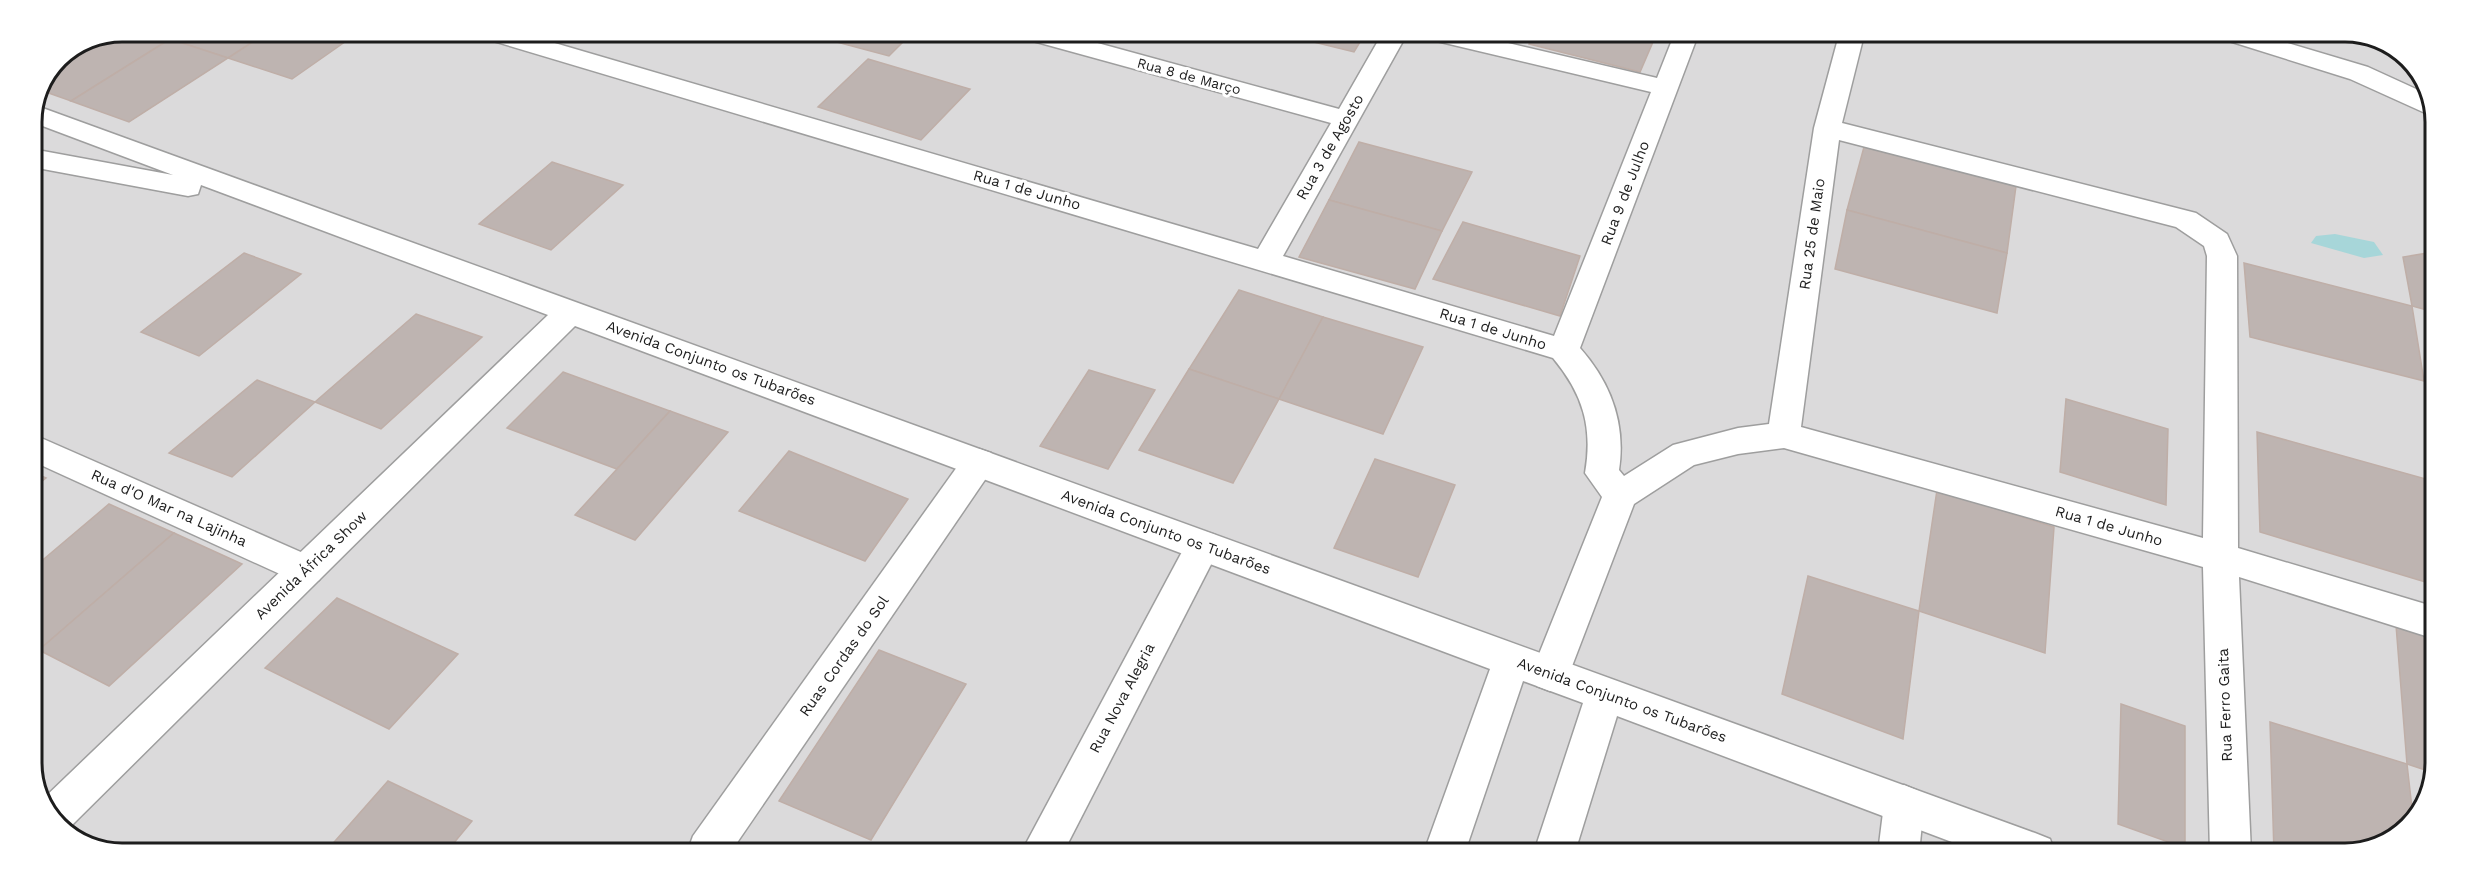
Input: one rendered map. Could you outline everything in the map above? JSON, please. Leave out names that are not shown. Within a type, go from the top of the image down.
[{"type":"street","name":"Rua 1 de Junho","points":[[523,42],[1564,351]]},
{"type":"street","name":"Rua 8 de Março","points":[[1064,42],[1346,119]]},
{"type":"street","name":"Rua 3 de Agosto","points":[[1266,261],[1390,42]]},
{"type":"street","points":[[1471,42],[1666,88]]},
{"type":"street","name":"Rua 9 de Julho","points":[[1564,351],[1683,42]]},
{"type":"street","name":"Rua 25 de Maio","points":[[1784,435],[1827,128],[1850,42]]},
{"type":"street","points":[[2258,42],[2360,73],[2422,101]]},
{"type":"street","points":[[43,117],[298,210]]},
{"type":"street","name":"Rua Ferro Gaita","points":[[1827,128],[2178,217],[2217,241],[2222,256],[2220,557],[2230,843]]},
{"type":"street","points":[[42,159],[298,210]]},
{"type":"street","name":"Avenida Conjunto os Tubarões","points":[[298,210],[2008,843]]},
{"type":"street","name":"Avenida África Show","points":[[59,812],[571,311]]},
{"type":"street","points":[[1564,351],[1581,368],[1602,409],[1607,430],[1607,452],[1602,473],[1620,495]]},
{"type":"street","name":"Rua 1 de Junho","points":[[1784,435],[2220,557],[2425,620]]},
{"type":"street","points":[[1550,674],[1620,495],[1685,454],[1738,441],[1784,435]]},
{"type":"street","name":"Rua d'O Mar na Lajinha","points":[[42,451],[306,570]]},
{"type":"street","name":"Ruas Cordas do Sol","points":[[713,843],[979,462]]},
{"type":"street","name":"Rua Nova Alegria","points":[[1046,843],[1203,545]]},
{"type":"street","points":[[1447,843],[1512,659]]},
{"type":"street","points":[[1557,843],[1605,694]]},
{"type":"street","points":[[1899,843],[1904,804]]},
{"type":"shaded area","points":[[122,42],[2345,42],[2371,46],[2402,65],[2419,91],[2425,117],[2425,763],[2421,789],[2408,812],[2394,826],[2371,839],[2345,843],[122,843],[96,839],[65,820],[48,794],[42,768],[42,122],[48,91],[65,65],[91,48]]},
{"type":"water","points":[[2335,234],[2374,242],[2383,255],[2364,258],[2311,243],[2316,236]]},
{"type":"building","points":[[165,42],[71,101],[48,93],[65,65],[78,55],[106,44]]},
{"type":"building","points":[[165,42],[179,42],[228,58],[129,122],[71,101]]},
{"type":"building","points":[[179,42],[253,42],[228,58]]},
{"type":"building","points":[[253,42],[345,42],[292,79],[228,58]]},
{"type":"building","points":[[837,42],[903,42],[889,56]]},
{"type":"building","points":[[1313,42],[1360,42],[1354,52]]},
{"type":"building","points":[[1530,42],[1653,42],[1640,72],[1529,44]]},
{"type":"building","points":[[868,59],[970,89],[921,140],[818,107]]},
{"type":"building","points":[[1359,142],[1472,172],[1442,231],[1329,200]]},
{"type":"building","points":[[1864,147],[2016,186],[2007,253],[1847,210]]},
{"type":"building","points":[[552,162],[623,185],[551,250],[479,224]]},
{"type":"building","points":[[1329,200],[1442,231],[1415,289],[1299,257]]},
{"type":"building","points":[[1847,210],[2007,253],[1997,313],[1835,269]]},
{"type":"building","points":[[1463,222],[1580,256],[1560,316],[1433,279]]},
{"type":"building","points":[[244,253],[301,274],[199,356],[141,332]]},
{"type":"building","points":[[2425,253],[2425,310],[2412,306],[2403,257]]},
{"type":"building","points":[[2244,263],[2412,306],[2424,381],[2250,337]]},
{"type":"building","points":[[1239,290],[1323,317],[1279,399],[1189,369]]},
{"type":"building","points":[[416,314],[482,337],[381,429],[315,402]]},
{"type":"building","points":[[1323,317],[1423,347],[1383,434],[1279,399]]},
{"type":"building","points":[[1189,369],[1279,399],[1233,483],[1139,450]]},
{"type":"building","points":[[1089,370],[1155,390],[1108,469],[1040,446]]},
{"type":"building","points":[[563,372],[670,411],[617,469],[507,428]]},
{"type":"building","points":[[257,380],[315,402],[232,477],[169,453]]},
{"type":"building","points":[[2066,399],[2168,429],[2166,505],[2060,472]]},
{"type":"building","points":[[670,411],[728,432],[635,540],[575,515]]},
{"type":"building","points":[[2257,432],[2425,479],[2425,582],[2260,532]]},
{"type":"building","points":[[789,451],[908,499],[865,561],[739,511]]},
{"type":"building","points":[[1375,459],[1455,485],[1418,577],[1334,548]]},
{"type":"building","points":[[1937,490],[2054,527],[2045,653],[1919,611]]},
{"type":"building","points":[[109,504],[174,533],[42,647],[42,561]]},
{"type":"building","points":[[174,533],[242,564],[109,686],[42,652],[42,647]]},
{"type":"building","points":[[1808,576],[1919,611],[1903,739],[1782,694]]},
{"type":"building","points":[[337,598],[458,654],[389,729],[265,668]]},
{"type":"building","points":[[2396,625],[2425,635],[2424,770],[2407,764]]},
{"type":"building","points":[[879,650],[966,684],[871,840],[779,801]]},
{"type":"building","points":[[2121,704],[2185,726],[2185,843],[2171,843],[2118,824]]},
{"type":"building","points":[[2270,722],[2407,764],[2412,806],[2402,820],[2380,835],[2371,839],[2345,843],[2274,843]]},
{"type":"building","points":[[388,781],[472,821],[454,843],[333,843]]}]
